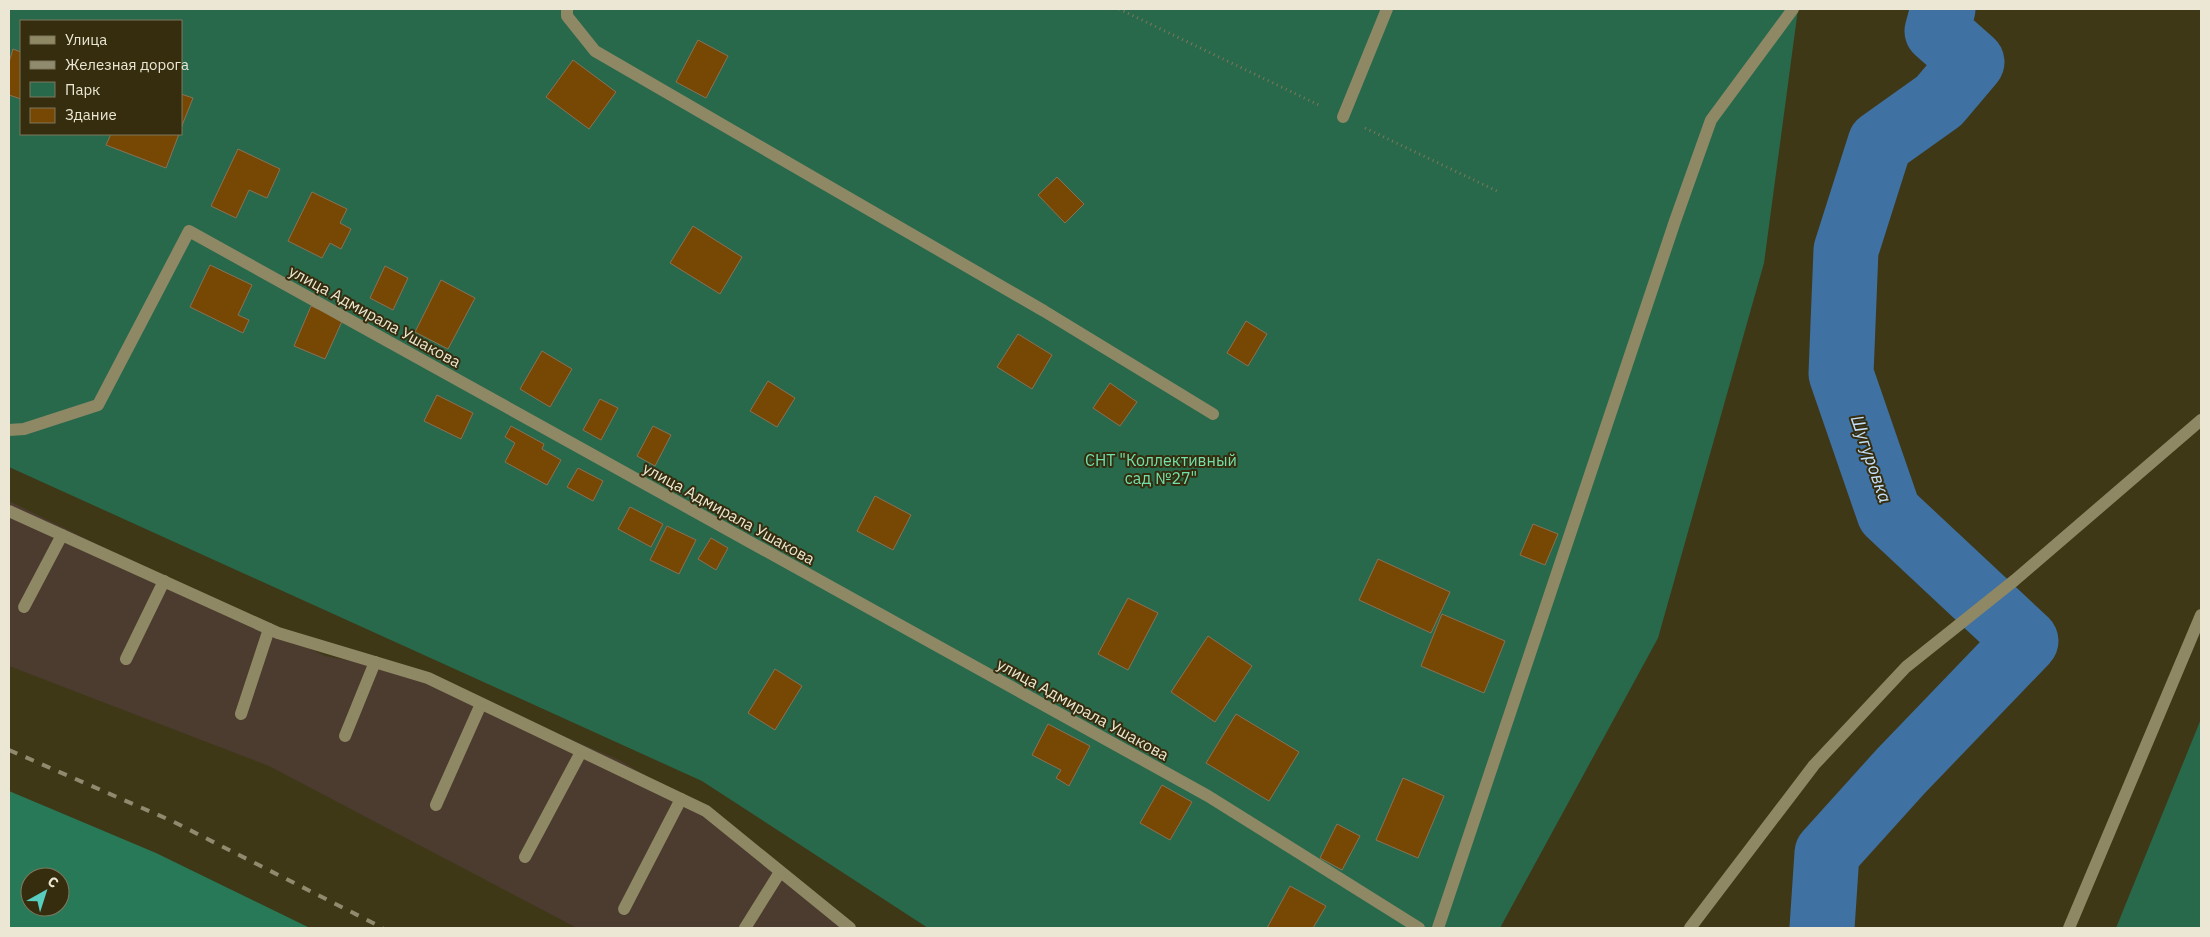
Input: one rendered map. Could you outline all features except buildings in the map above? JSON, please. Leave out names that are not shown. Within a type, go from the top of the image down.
[{"type":"street","points":[[566,9],[567,16],[595,52],[1044,312],[1213,414]]},
{"type":"street","points":[[1343,117],[1387,9]]},
{"type":"street","points":[[1438,928],[1674,221],[1711,120],[1793,9]]},
{"type":"street","name":"улица Адмирала Ушакова","points":[[9,430],[24,429],[98,405],[188,231],[1208,796],[1419,928]]},
{"type":"street","points":[[1690,928],[1814,765],[1906,667],[2015,580],[2201,420]]},
{"type":"street","points":[[9,511],[269,629],[428,678],[682,799],[706,811],[850,928]]},
{"type":"street","points":[[24,606],[62,535]]},
{"type":"street","points":[[126,659],[164,581]]},
{"type":"street","points":[[2069,928],[2201,615]]},
{"type":"street","points":[[241,714],[269,629]]},
{"type":"street","points":[[345,736],[375,662]]},
{"type":"street","points":[[436,805],[481,704]]},
{"type":"street","points":[[525,857],[581,752]]},
{"type":"street","points":[[624,909],[682,799]]},
{"type":"street","points":[[745,928],[780,872]]},
{"type":"path","points":[[1119,9],[1499,192]]},
{"type":"shaded area","points":[[9,501],[325,656],[413,672],[619,760],[706,811],[852,928],[577,928],[269,766],[9,666]]},
{"type":"green space","name":"СНТ \"Коллективный сад №27\"","points":[[9,9],[1798,9],[1764,263],[1658,638],[1500,928],[928,928],[702,781],[9,467]]},
{"type":"green space","points":[[2201,719],[2201,928],[2116,928]]},
{"type":"green space","points":[[9,791],[156,853],[310,928],[9,928]]},
{"type":"waterway","name":"Шугуровка","points":[[1822,928],[1827,853],[1901,771],[2026,641],[1889,513],[1841,374],[1846,250],[1880,143],[1939,101],[1972,62],[1937,31],[1943,9]]},
{"type":"railway","points":[[9,750],[172,821],[383,928]]}]
